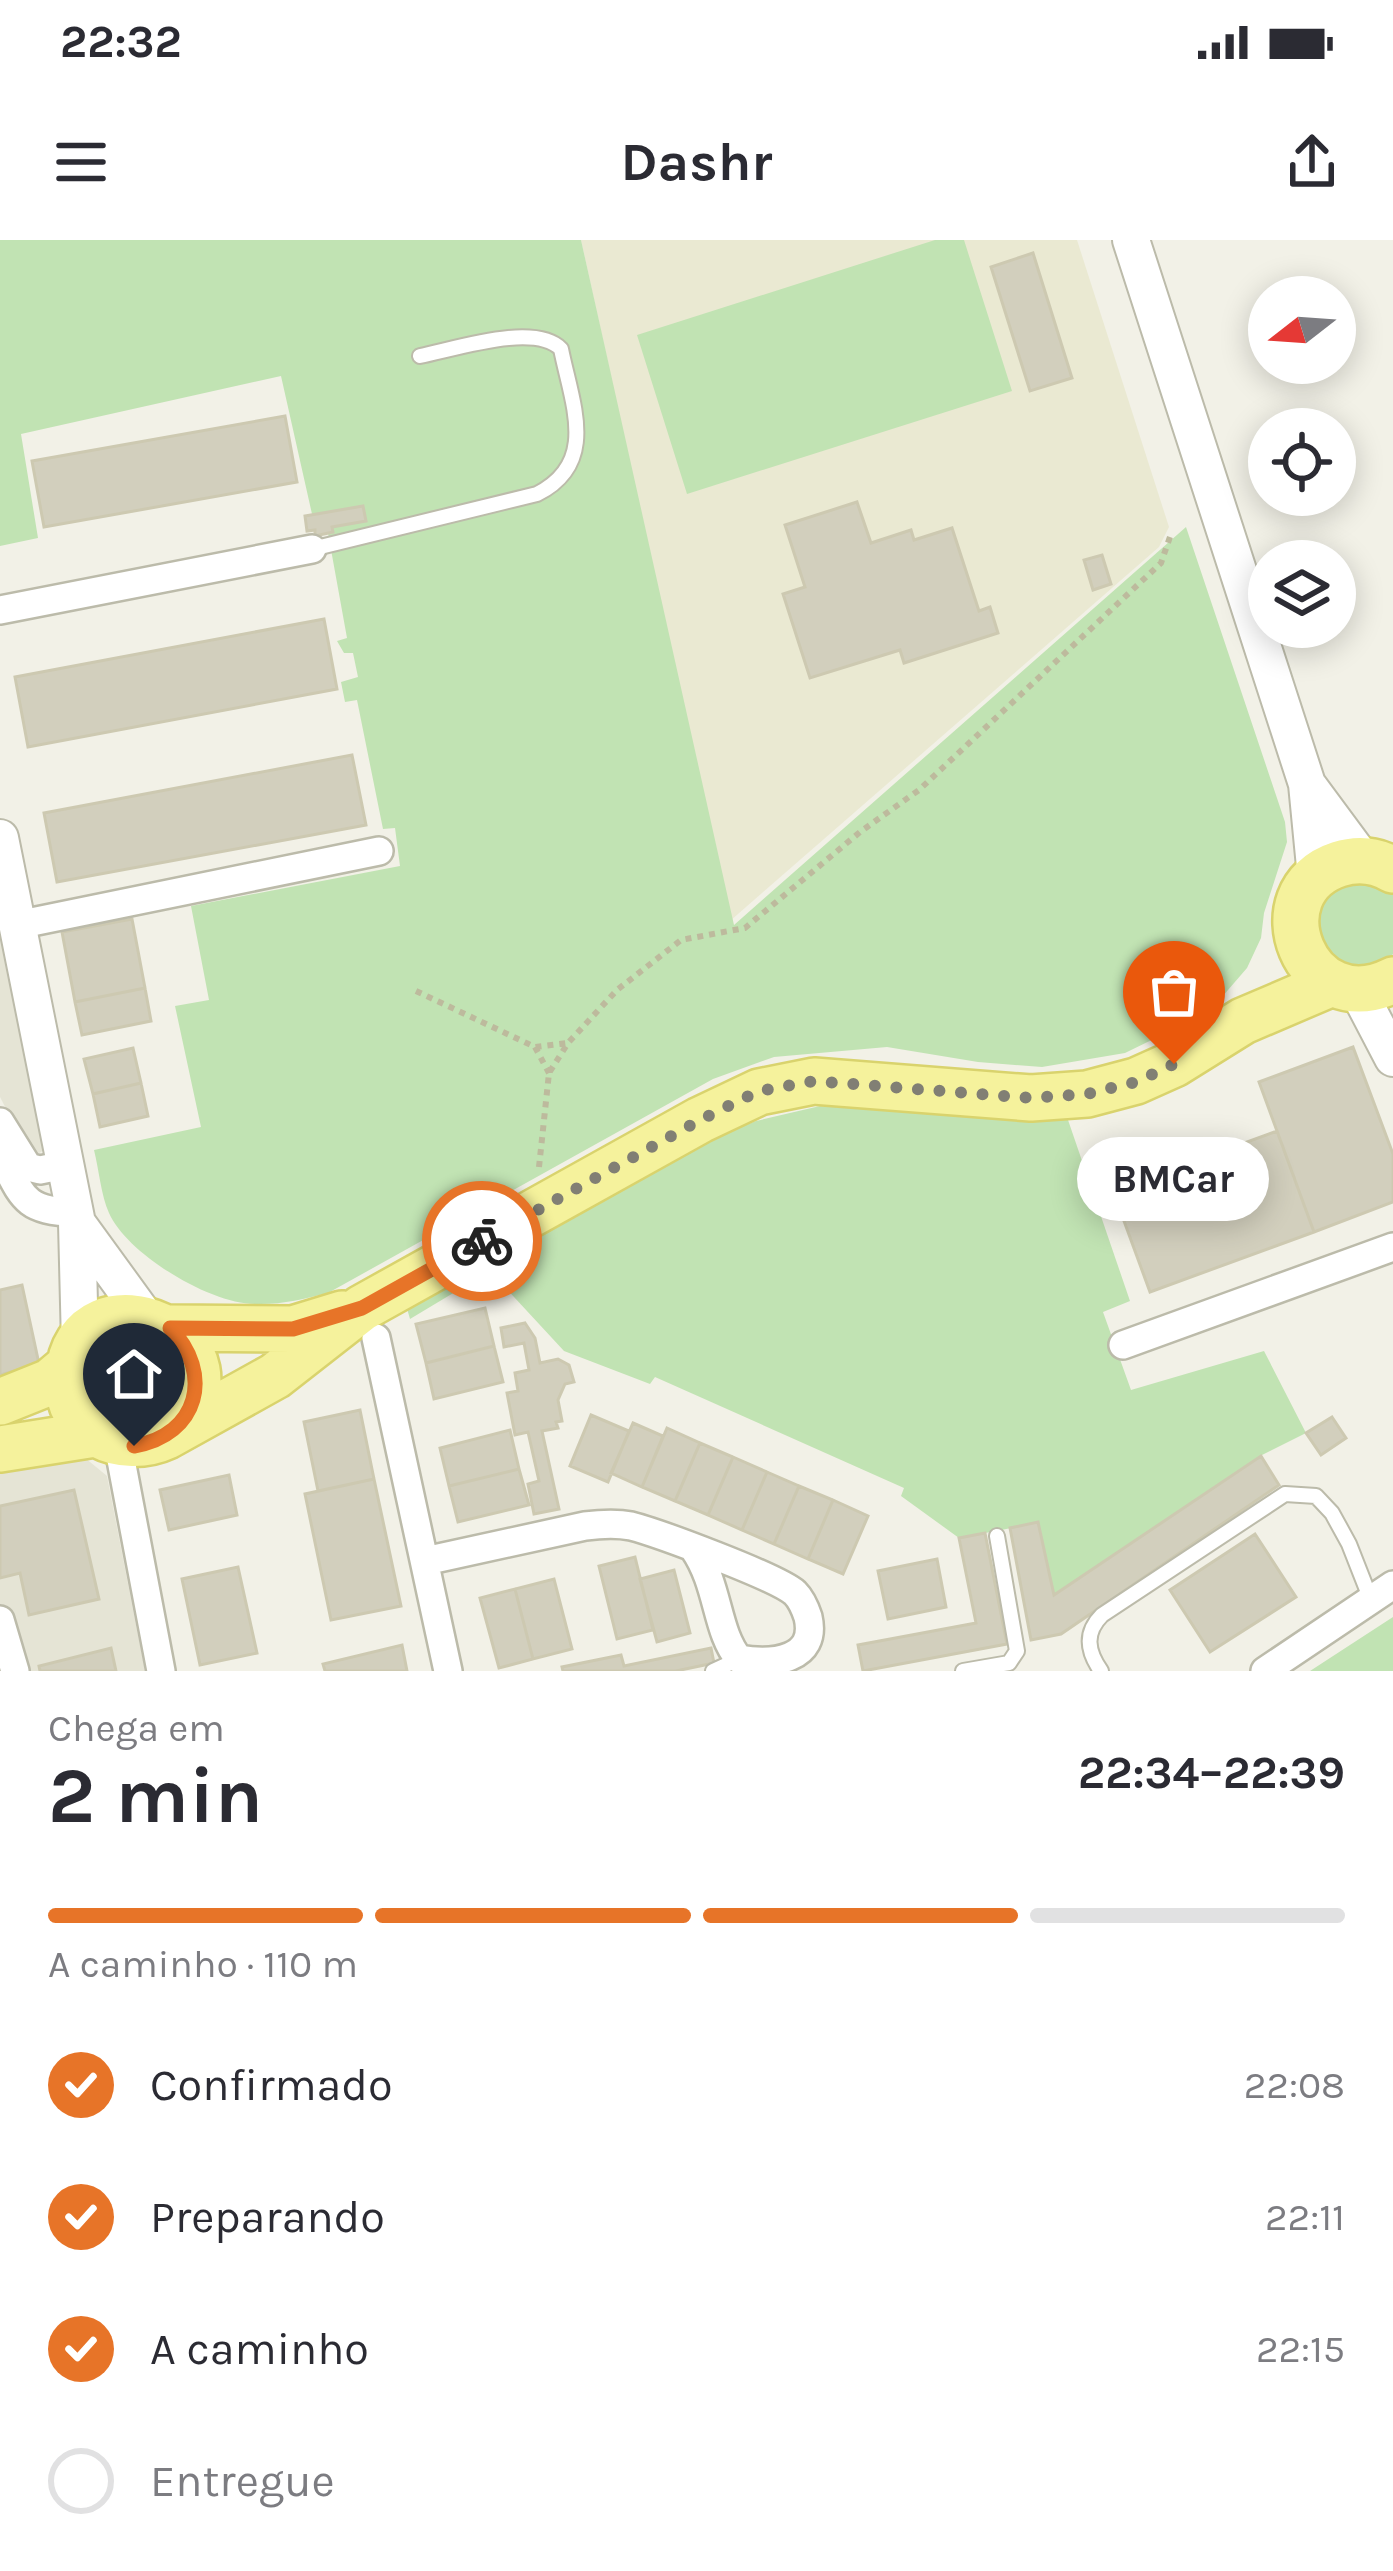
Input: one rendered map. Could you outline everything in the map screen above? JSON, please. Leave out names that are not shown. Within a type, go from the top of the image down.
[{"type":"main road","points":[[1361,984],[1318,974],[1299,946],[1297,909],[1316,877],[1346,862],[1384,865]]},
{"type":"main road","points":[[1243,1021],[1299,946]]},
{"type":"main road","points":[[0,1449],[106,1439],[151,1443],[166,1436],[369,1323],[700,1120],[759,1091],[814,1081],[1031,1098],[1087,1094],[1136,1082],[1243,1021],[1361,984]]},
{"type":"main road","points":[[0,1402],[50,1382],[92,1330],[109,1321],[293,1329],[369,1323]]},
{"type":"main road","points":[[158,1323],[184,1343],[194,1362],[196,1383],[193,1404],[166,1436]]},
{"type":"main road","points":[[75,1355],[72,1404],[106,1439]]},
{"type":"street","points":[[1131,240],[1307,784],[1316,877]]},
{"type":"street","points":[[0,610],[312,549]]},
{"type":"street","points":[[1307,784],[1384,865]]},
{"type":"street","points":[[0,838],[75,1218],[75,1355]]},
{"type":"street","points":[[17,925],[379,851]]},
{"type":"street","points":[[1361,984],[1393,1058]]},
{"type":"street","points":[[0,1122],[28,1167],[65,1166]]},
{"type":"street","points":[[0,1154],[26,1202],[45,1212],[75,1218],[158,1323]]},
{"type":"street","points":[[1123,1346],[1393,1246]]},
{"type":"street","points":[[369,1323],[448,1671]]},
{"type":"street","points":[[106,1439],[161,1671]]},
{"type":"street","points":[[425,1561],[606,1523],[632,1527],[694,1549],[790,1589],[805,1608],[812,1634],[808,1646],[799,1653],[726,1665],[726,1635],[712,1580],[694,1549]]},
{"type":"street","points":[[1265,1671],[1382,1592]]},
{"type":"street","points":[[0,1620],[15,1671]]},
{"type":"lane","points":[[312,549],[538,494],[560,483],[568,472],[577,433],[561,349],[552,340],[519,336],[420,356]]},
{"type":"lane","points":[[1101,1671],[1088,1639],[1091,1626],[1102,1615],[1285,1494],[1316,1496],[1382,1592]]},
{"type":"lane","points":[[963,1671],[1009,1663],[1017,1651],[997,1536]]},
{"type":"path","points":[[539,1179],[549,1073],[568,1043],[617,990],[681,940],[745,928],[860,832],[919,790],[1161,563],[1171,534]]},
{"type":"path","points":[[416,991],[535,1047],[568,1043]]},
{"type":"path","points":[[535,1047],[549,1073]]},
{"type":"shaded area","points":[[581,240],[1077,240],[1169,527],[1159,547],[730,921]]},
{"type":"shaded area","points":[[0,928],[44,1150],[36,1155],[29,1153],[0,1097]]},
{"type":"shaded area","points":[[73,1448],[107,1476],[145,1671],[0,1671],[0,1466]]},
{"type":"green space","points":[[0,240],[581,240],[734,925],[1186,527],[1285,822],[1287,842],[1264,913],[1261,938],[1247,968],[1209,1012],[1125,1053],[1042,1067],[887,1047],[774,1057],[713,1079],[328,1293],[274,1304],[237,1302],[172,1274],[119,1229],[106,1206],[94,1150],[201,1127],[175,1006],[209,1000],[191,906],[400,866],[395,828],[383,829],[357,700],[345,702],[341,682],[358,677],[353,653],[344,653],[337,641],[347,638],[328,533],[333,532],[332,527],[365,521],[363,507],[312,514],[281,376],[21,434],[38,538],[0,546]]},
{"type":"green space","points":[[935,240],[964,240],[1012,391],[687,494],[637,335]]},
{"type":"green space","points":[[1350,879],[1379,883],[1393,895],[1393,954],[1387,961],[1358,971],[1318,949],[1315,905]]},
{"type":"green space","points":[[820,1106],[1048,1121],[1067,1117],[1130,1301],[1103,1312],[1131,1390],[1264,1351],[1306,1433],[1260,1456],[1054,1595],[1037,1523],[959,1538],[901,1496],[904,1488],[655,1377],[650,1384],[564,1351],[490,1271],[410,1319],[406,1305],[656,1161],[756,1121]]},
{"type":"green space","points":[[137,1334],[177,1363],[177,1386],[163,1406],[147,1416],[129,1417],[101,1396],[95,1380],[97,1363],[111,1347]]},
{"type":"green space","points":[[1393,1617],[1393,1671],[1310,1671]]},
{"type":"building","points":[[1033,253],[1072,378],[1030,391],[991,267]]},
{"type":"building","points":[[285,416],[297,482],[44,527],[32,461]]},
{"type":"building","points":[[857,502],[871,543],[911,530],[914,540],[952,528],[979,611],[990,607],[998,633],[904,663],[900,650],[810,678],[783,594],[805,587],[785,525]]},
{"type":"building","points":[[363,506],[366,521],[332,527],[333,532],[315,536],[315,530],[307,531],[305,516]]},
{"type":"building","points":[[1102,555],[1111,584],[1093,590],[1084,560]]},
{"type":"building","points":[[324,619],[337,689],[28,747],[15,677]]},
{"type":"building","points":[[352,755],[366,825],[57,882],[44,813]]},
{"type":"building","points":[[132,919],[145,988],[75,1002],[62,932]]},
{"type":"building","points":[[145,988],[151,1021],[82,1035],[75,1002]]},
{"type":"building","points":[[1353,1047],[1393,1154],[1393,1202],[1314,1232],[1259,1082]]},
{"type":"building","points":[[133,1048],[141,1083],[93,1094],[84,1059]]},
{"type":"building","points":[[141,1083],[148,1116],[100,1127],[93,1094]]},
{"type":"building","points":[[1277,1131],[1314,1232],[1150,1292],[1113,1191]]},
{"type":"building","points":[[22,1285],[39,1364],[0,1375],[0,1290]]},
{"type":"building","points":[[485,1308],[494,1346],[426,1363],[416,1324]]},
{"type":"building","points":[[525,1323],[535,1338],[540,1363],[558,1359],[569,1365],[574,1382],[565,1384],[558,1400],[562,1421],[556,1422],[558,1428],[542,1431],[559,1509],[534,1514],[528,1484],[539,1481],[528,1432],[515,1435],[507,1393],[518,1391],[515,1373],[529,1370],[524,1343],[504,1347],[501,1328]]},
{"type":"building","points":[[494,1346],[503,1382],[434,1399],[426,1363]]},
{"type":"building","points":[[360,1410],[374,1479],[318,1491],[304,1422]]},
{"type":"building","points":[[591,1415],[629,1431],[608,1482],[570,1466]]},
{"type":"building","points":[[1332,1417],[1346,1438],[1321,1455],[1306,1433]]},
{"type":"building","points":[[633,1423],[663,1436],[642,1487],[611,1473]]},
{"type":"building","points":[[667,1428],[700,1443],[675,1501],[642,1487]]},
{"type":"building","points":[[510,1430],[519,1469],[449,1486],[440,1448]]},
{"type":"building","points":[[700,1443],[733,1457],[708,1515],[675,1501]]},
{"type":"building","points":[[1261,1456],[1279,1485],[1061,1634],[1031,1640],[1010,1528],[1038,1522],[1054,1595]]},
{"type":"building","points":[[733,1457],[767,1472],[742,1530],[708,1515]]},
{"type":"building","points":[[519,1469],[529,1505],[458,1522],[449,1486]]},
{"type":"building","points":[[767,1472],[799,1486],[774,1544],[742,1530]]},
{"type":"building","points":[[229,1475],[237,1515],[169,1530],[160,1490]]},
{"type":"building","points":[[374,1479],[401,1606],[331,1620],[305,1494]]},
{"type":"building","points":[[799,1486],[833,1500],[808,1559],[774,1544]]},
{"type":"building","points":[[74,1490],[99,1599],[29,1615],[20,1573],[0,1578],[0,1506]]},
{"type":"building","points":[[833,1500],[868,1516],[843,1574],[808,1559]]},
{"type":"building","points":[[985,1533],[1007,1644],[863,1671],[858,1645],[976,1623],[959,1538]]},
{"type":"building","points":[[1255,1534],[1296,1597],[1210,1652],[1170,1590]]},
{"type":"building","points":[[635,1557],[653,1630],[617,1639],[599,1566]]},
{"type":"building","points":[[937,1559],[946,1607],[888,1619],[878,1571]]},
{"type":"building","points":[[238,1567],[257,1653],[200,1665],[182,1579]]},
{"type":"building","points":[[674,1570],[690,1633],[657,1642],[640,1579]]},
{"type":"building","points":[[554,1579],[572,1649],[533,1659],[515,1589]]},
{"type":"building","points":[[515,1589],[533,1659],[499,1668],[480,1598]]},
{"type":"building","points":[[402,1645],[407,1671],[325,1671],[323,1664]]},
{"type":"building","points":[[111,1648],[116,1671],[40,1671],[39,1666]]},
{"type":"building","points":[[711,1648],[714,1663],[676,1671],[563,1671],[562,1667],[621,1655],[624,1666]]},
{"type":"way so far","points":[[482,1241],[759,1091],[814,1081],[1031,1098],[1087,1094],[1136,1082],[1174,1064]]},
{"type":"place","name":"BMCar","points":[[1174,1064]]},
{"type":"route","points":[[134,1446],[166,1436],[193,1404],[194,1362],[170,1328],[293,1329],[362,1308],[482,1241]]}]
